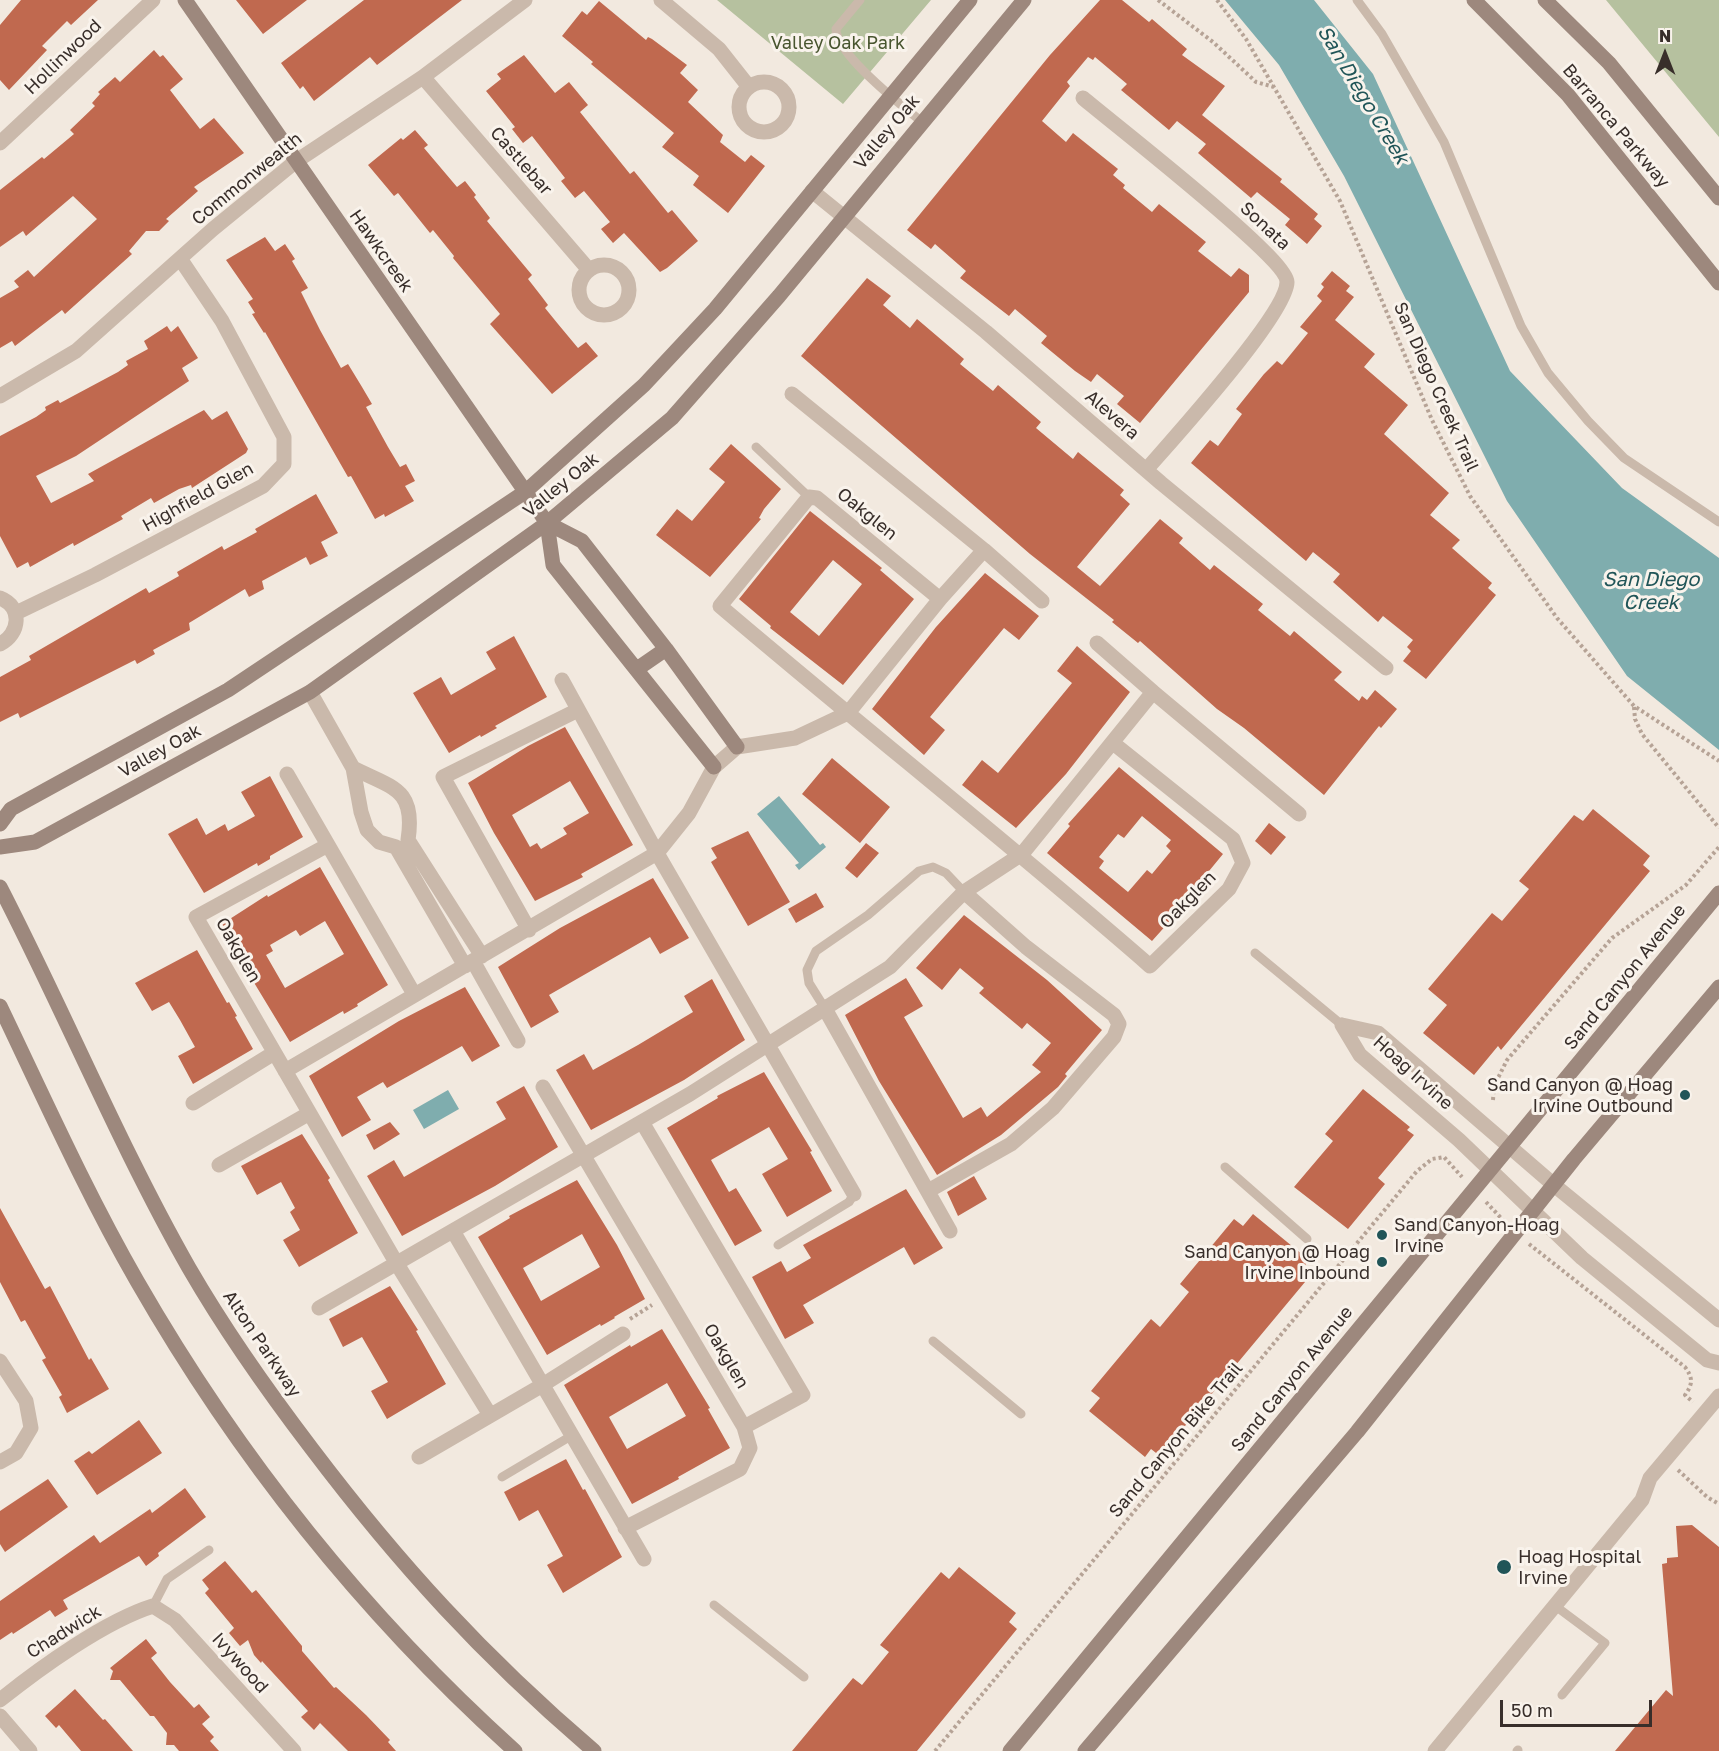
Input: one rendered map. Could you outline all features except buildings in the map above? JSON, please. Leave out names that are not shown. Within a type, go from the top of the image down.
[{"type":"main road","name":"Hawkcreek","points":[[185,0],[547,523]]},
{"type":"main road","name":"Valley Oak","points":[[0,824],[10,808],[228,690],[525,492],[644,385],[715,309],[970,0]]},
{"type":"main road","name":"Valley Oak","points":[[0,848],[35,842],[310,692],[547,523],[672,418],[779,296],[921,121],[1024,0]]},
{"type":"main road","name":"Barranca Parkway","points":[[1474,0],[1568,95],[1719,283]]},
{"type":"main road","name":"Barranca Parkway","points":[[1545,0],[1609,63],[1719,198]]},
{"type":"main road","points":[[547,523],[582,541],[666,649],[736,747]]},
{"type":"main road","points":[[547,523],[553,564],[714,767]]},
{"type":"main road","points":[[637,669],[666,649]]},
{"type":"main road","name":"Alton Parkway","points":[[0,887],[133,1162],[189,1267],[257,1376],[371,1527],[429,1593],[506,1673],[594,1751]]},
{"type":"main road","name":"Sand Canyon Avenue","points":[[1010,1751],[1719,893]]},
{"type":"main road","points":[[1085,1751],[1358,1432],[1554,1185],[1719,987]]},
{"type":"main road","points":[[0,1006],[75,1161],[136,1279],[230,1428],[314,1540],[385,1624],[515,1751]]},
{"type":"street","name":"Hollinwood","points":[[0,142],[153,0]]},
{"type":"street","name":"Commonwealth","points":[[0,396],[76,351],[213,230],[295,162],[423,77],[525,0]]},
{"type":"street","points":[[661,0],[718,50],[749,87]]},
{"type":"street","name":"Castlebar","points":[[423,77],[589,270]]},
{"type":"street","name":"Sonata","points":[[1083,98],[1247,234],[1283,270],[1287,279],[1284,294],[1265,327],[1146,470]]},
{"type":"street","name":"Alevera","points":[[812,191],[986,332],[1146,470],[1386,668]]},
{"type":"street","name":"Highfield Glen","points":[[16,613],[95,575],[263,486],[284,464],[284,437],[222,321],[181,260]]},
{"type":"street","points":[[792,394],[984,550],[1042,601]]},
{"type":"street","name":"Oakglen","points":[[940,598],[817,498],[809,497],[720,606],[1022,854],[1150,966],[1230,889],[1243,863],[1233,839],[1113,743]]},
{"type":"street","points":[[285,1071],[657,853],[689,813],[714,767],[736,747],[795,738],[848,713],[940,598],[984,550]]},
{"type":"street","points":[[0,598],[11,605],[16,613],[16,628],[12,635],[0,644]]},
{"type":"street","points":[[1097,643],[1299,814]]},
{"type":"street","points":[[562,680],[657,853],[770,1045],[854,1194]]},
{"type":"street","points":[[310,692],[353,768],[361,812],[367,830],[379,842],[402,844]]},
{"type":"street","points":[[319,1308],[642,1122],[770,1045],[824,1007],[890,967],[964,892],[1022,854],[1153,692]]},
{"type":"street","points":[[529,930],[443,777],[578,710]]},
{"type":"street","points":[[353,768],[399,792],[409,803],[411,823],[402,844]]},
{"type":"street","points":[[287,774],[414,994]]},
{"type":"street","points":[[402,844],[474,961],[518,1041]]},
{"type":"street","name":"Oakglen","points":[[328,845],[196,917],[308,1114],[490,1415]]},
{"type":"street","points":[[928,1191],[1011,1144],[1053,1108],[1114,1037],[1119,1024],[1114,1015],[1026,947],[964,892]]},
{"type":"street","points":[[824,1007],[950,1231]]},
{"type":"street","name":"Hoag Irvine","points":[[1342,1025],[1378,1033],[1554,1185],[1719,1320]]},
{"type":"street","name":"Hoag Irvine","points":[[1342,1025],[1360,1055],[1534,1210],[1582,1258],[1707,1360],[1719,1362]]},
{"type":"street","points":[[193,1103],[274,1053]]},
{"type":"street","name":"Oakglen","points":[[543,1087],[744,1427],[750,1448],[741,1469],[625,1528]]},
{"type":"street","points":[[219,1165],[308,1114]]},
{"type":"street","points":[[642,1122],[803,1395],[744,1427]]},
{"type":"street","points":[[453,1231],[541,1386],[644,1559]]},
{"type":"street","points":[[419,1457],[541,1386],[623,1334]]},
{"type":"street","points":[[0,1361],[26,1401],[31,1428],[16,1453],[0,1462]]},
{"type":"street","points":[[1435,1751],[1642,1500],[1650,1478],[1719,1395]]},
{"type":"street","name":"Chadwick","points":[[0,1700],[29,1677],[128,1614],[153,1606]]},
{"type":"street","name":"Ivywood","points":[[153,1606],[175,1620],[294,1751]]},
{"type":"street","points":[[0,1716],[30,1751]]},
{"type":"lane","points":[[860,0],[836,29],[836,36],[840,44],[891,96],[921,121]]},
{"type":"lane","points":[[1357,0],[1382,34],[1444,142],[1521,326],[1548,373],[1588,421],[1624,458],[1719,522]]},
{"type":"lane","points":[[756,447],[809,497]]},
{"type":"lane","points":[[824,1007],[809,983],[807,970],[816,951],[868,915],[919,871],[933,867],[946,873],[964,892]]},
{"type":"lane","points":[[1255,953],[1342,1025]]},
{"type":"lane","points":[[1225,1167],[1307,1239]]},
{"type":"lane","points":[[778,1245],[849,1202],[854,1194]]},
{"type":"lane","points":[[933,1341],[1022,1414]]},
{"type":"lane","points":[[502,1477],[571,1436]]},
{"type":"lane","points":[[153,1606],[167,1579],[209,1550]]},
{"type":"lane","points":[[714,1605],[804,1677]]},
{"type":"lane","points":[[1554,1605],[1605,1643],[1562,1695]]},
{"type":"path","points":[[1158,0],[1213,42],[1256,82],[1274,87]]},
{"type":"path","name":"San Diego Creek Trail","points":[[1217,0],[1246,39],[1340,201],[1432,420],[1470,496],[1557,618],[1634,706],[1719,761]]},
{"type":"path","points":[[1634,706],[1635,719],[1642,734],[1719,828]]},
{"type":"path","points":[[1493,1100],[1494,1086],[1507,1060],[1612,938],[1686,885],[1719,847]]},
{"type":"path","name":"Sand Canyon Bike Trail","points":[[935,1751],[1418,1171],[1432,1159],[1444,1157],[1473,1189]]},
{"type":"path","points":[[1473,1189],[1516,1233],[1685,1367],[1692,1380],[1691,1387],[1685,1395],[1706,1411]]},
{"type":"path","points":[[623,1334],[623,1325],[627,1321],[667,1294]]},
{"type":"path","points":[[1666,1459],[1707,1497],[1719,1504]]},
{"type":"green space","name":"Valley Oak Park","points":[[717,0],[931,0],[843,104]]},
{"type":"green space","points":[[1606,0],[1719,0],[1719,137]]},
{"type":"water","name":"San Diego Creek","points":[[1225,0],[1314,0],[1373,74],[1510,371],[1622,488],[1719,558],[1719,750],[1627,676],[1507,501],[1344,176],[1279,65]]},
{"type":"water","points":[[779,796],[820,845],[823,843],[826,847],[799,870],[795,865],[799,863],[757,814]]},
{"type":"water","points":[[448,1090],[459,1109],[424,1129],[413,1110]]},
{"type":"place","name":"Sand Canyon @ Hoag Irvine Outbound","points":[[1685,1095]]},
{"type":"place","name":"Sand Canyon-Hoag Irvine","points":[[1382,1235]]},
{"type":"place","name":"Sand Canyon @ Hoag Irvine Inbound","points":[[1382,1262]]},
{"type":"place","name":"Hoag Hospital Irvine","points":[[1504,1567]]}]
